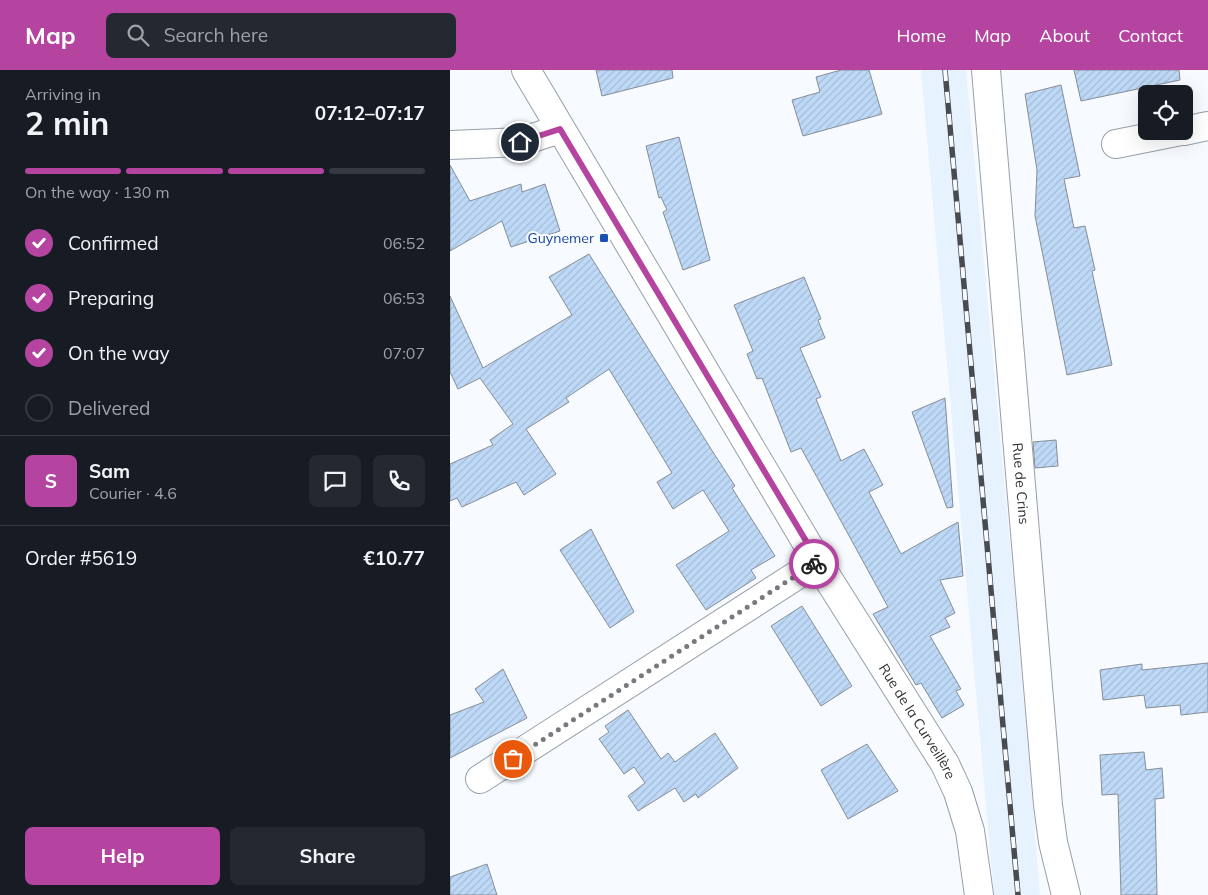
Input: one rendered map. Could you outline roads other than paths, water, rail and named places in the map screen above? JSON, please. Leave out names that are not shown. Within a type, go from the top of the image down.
[{"type":"street","name":"Rue de la Curveillère","points":[[526,70],[818,561],[945,764],[955,785],[970,831],[973,893]]},
{"type":"street","name":"Rue de Crins","points":[[986,70],[1048,805],[1053,842],[1066,895]]},
{"type":"street","points":[[1193,129],[1208,126]]},
{"type":"street","points":[[450,145],[520,142],[560,129]]},
{"type":"street","points":[[1116,144],[1138,140]]},
{"type":"street","points":[[480,779],[818,561]]},
{"type":"railway","points":[[945,70],[1018,895]]},
{"type":"place","name":"Guynemer","points":[[604,238]]}]
